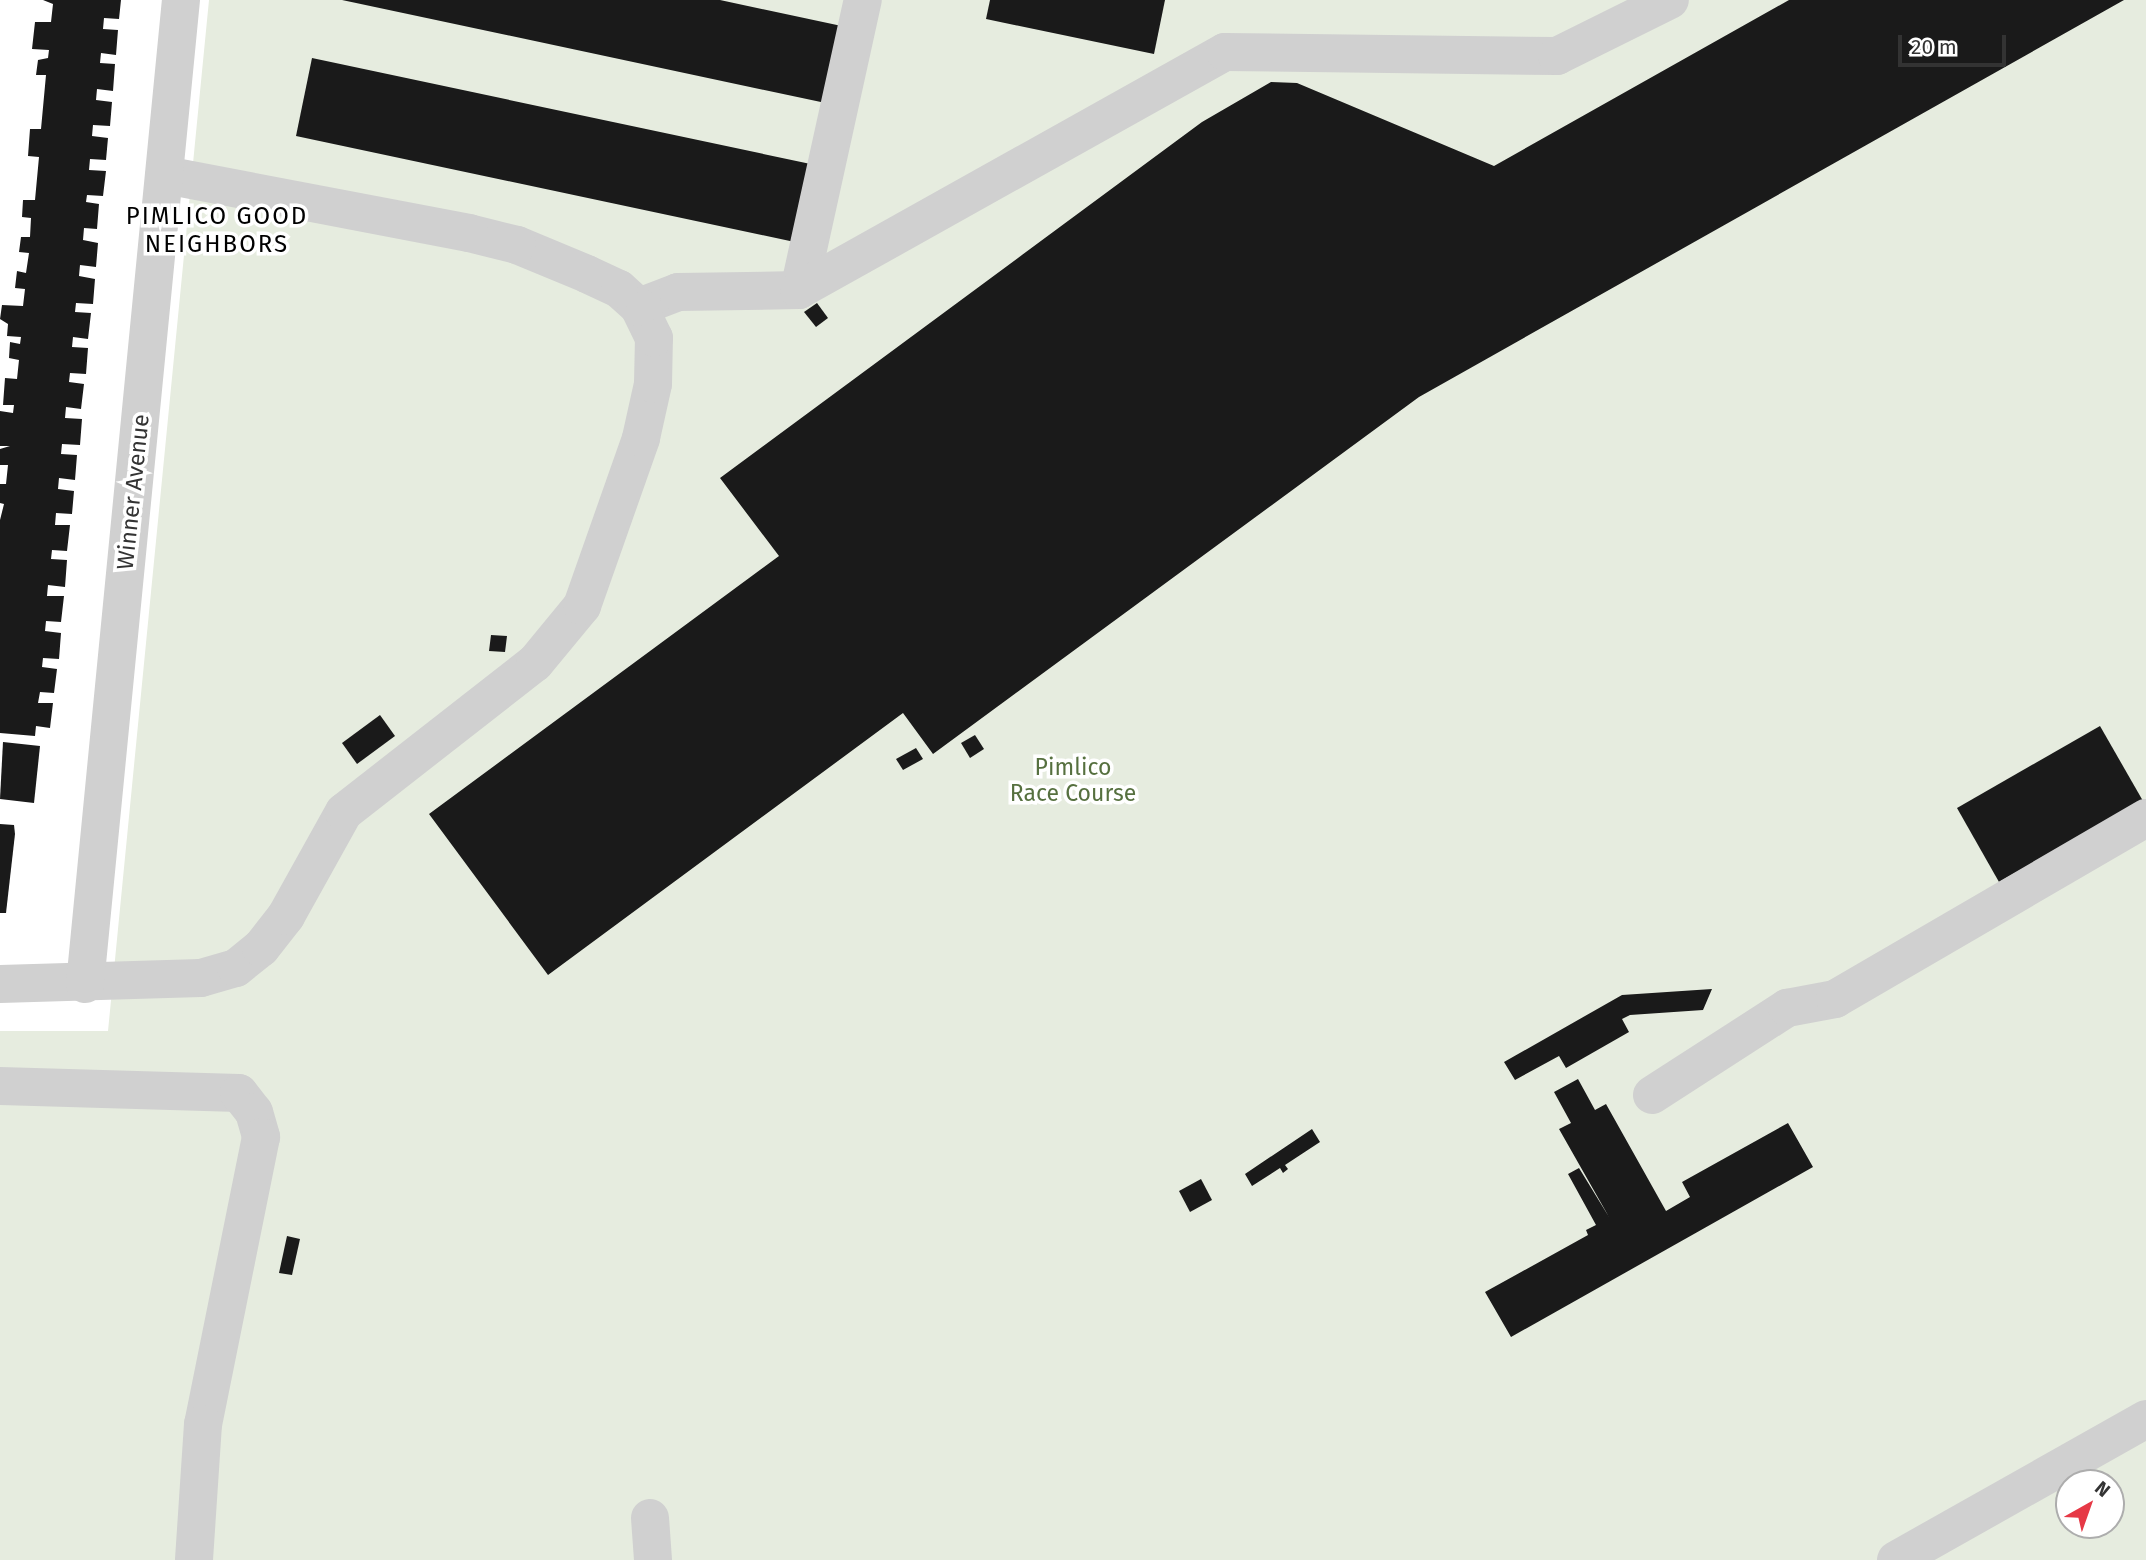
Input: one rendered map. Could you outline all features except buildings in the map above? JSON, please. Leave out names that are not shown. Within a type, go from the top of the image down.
[{"type":"street","name":"Winner Avenue","points":[[85,984],[181,0]]},
{"type":"street","points":[[799,290],[863,0]]},
{"type":"street","points":[[639,307],[678,292],[799,290],[1224,52],[1558,56],[1670,0]]},
{"type":"street","points":[[0,984],[85,984],[201,978],[236,968],[261,948],[286,916],[344,812],[535,663],[561,635],[582,606],[641,438],[653,384],[654,338],[639,307],[619,289],[517,245],[164,175]]},
{"type":"street","points":[[1651,1095],[1787,1009],[1835,999],[2146,818]]},
{"type":"street","points":[[0,1086],[239,1093],[254,1112],[261,1138],[203,1424],[194,1560]]},
{"type":"street","points":[[1896,1560],[2146,1419]]},
{"type":"street","points":[[650,1518],[653,1560]]},
{"type":"green space","name":"Pimlico Race Course","points":[[209,0],[2146,0],[2146,1560],[0,1560],[0,1031],[108,1031]]},
{"type":"district","name":"PIMLICO GOOD NEIGHBORS","points":[[217,231]]}]
